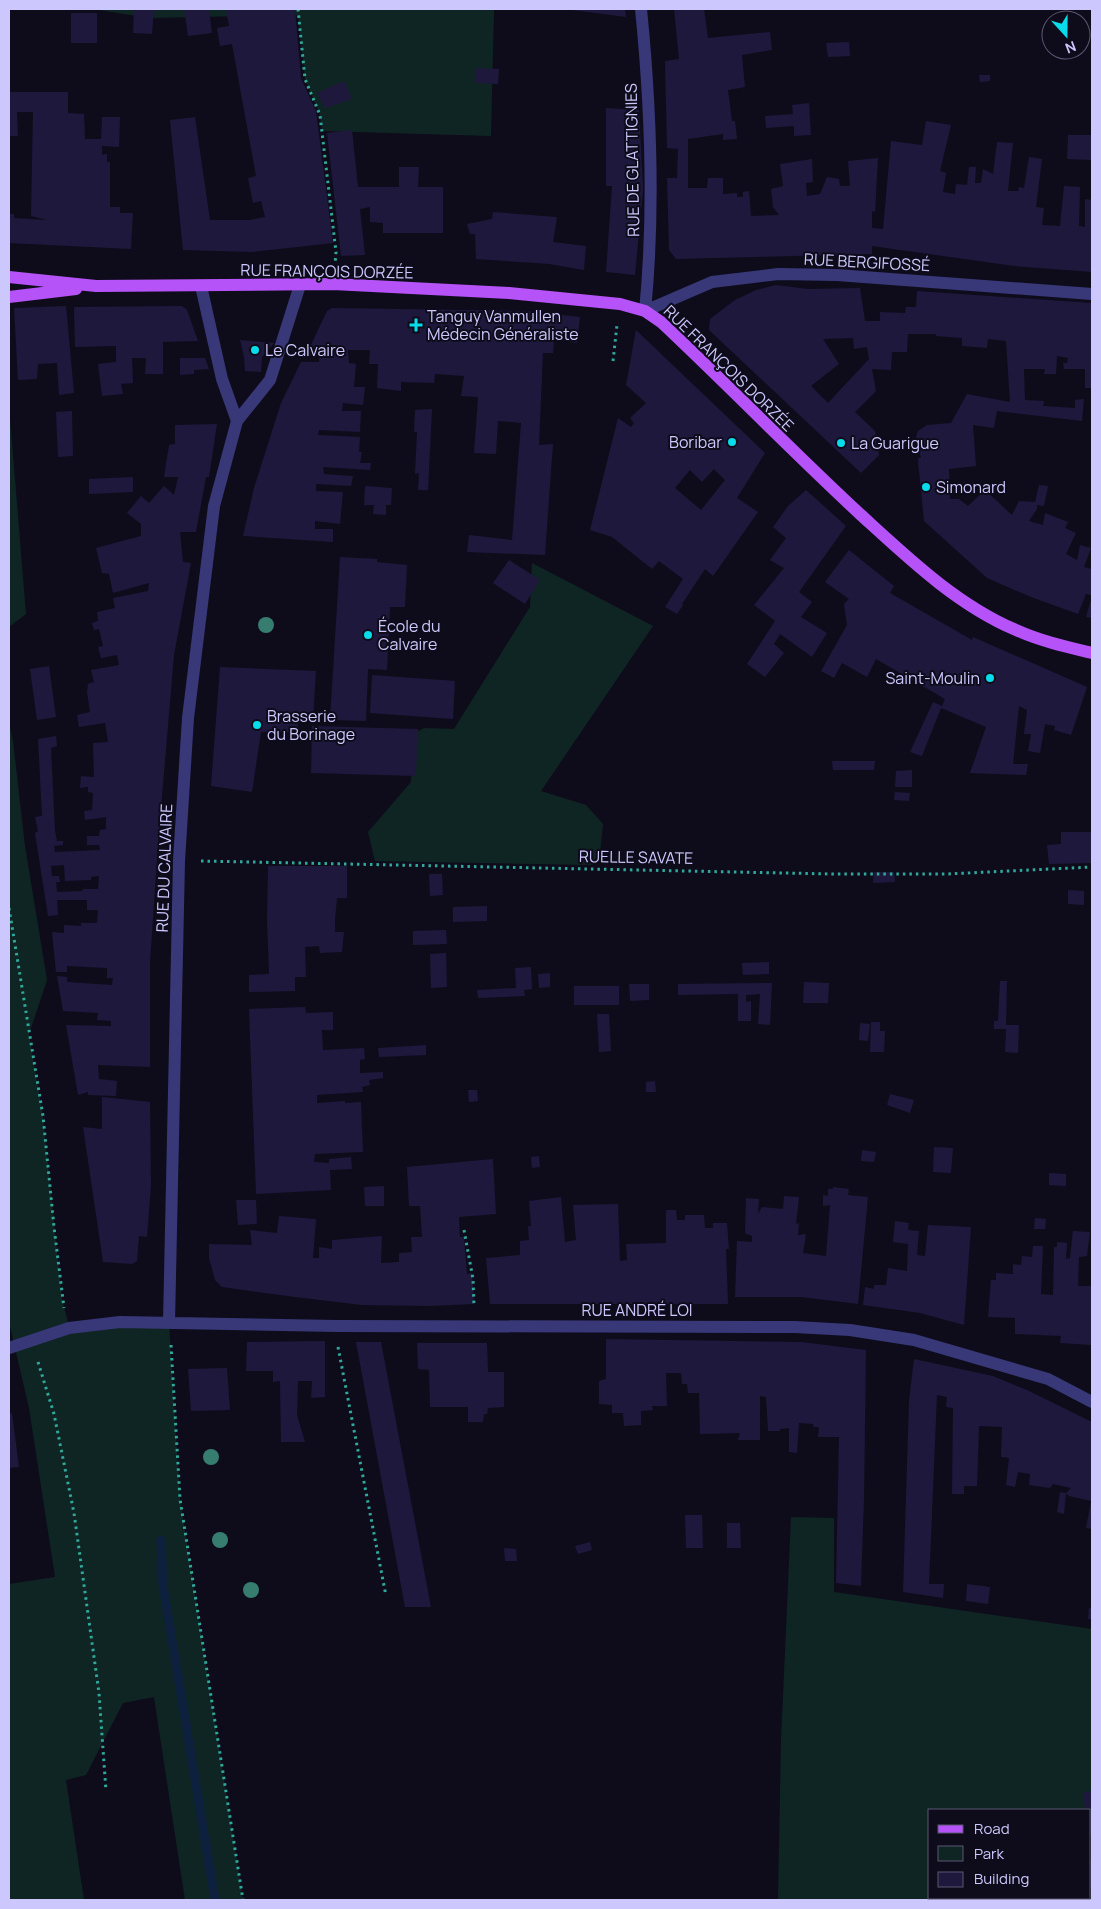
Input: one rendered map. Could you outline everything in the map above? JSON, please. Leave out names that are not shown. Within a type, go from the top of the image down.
[{"type":"main road","name":"RUE FRANÇOIS DORZÉE","points":[[9,277],[96,286],[333,284],[509,293],[620,304],[645,311],[668,329],[805,463],[916,566],[977,610],[1016,630],[1057,644],[1092,653]]},
{"type":"main road","name":"RUE FRANÇOIS DORZÉE","points":[[9,297],[96,286]]},
{"type":"street","name":"RUE DE GLATTIGNIES","points":[[640,9],[651,162],[650,257],[645,311]]},
{"type":"street","name":"RUE BERGIFOSSÉ","points":[[645,311],[712,282],[778,274],[837,276],[1092,294]]},
{"type":"street","name":"RUE DU CALVAIRE","points":[[169,1322],[180,860],[188,718],[214,506],[236,421],[270,380],[300,285]]},
{"type":"street","points":[[202,286],[222,379],[236,421]]},
{"type":"street","name":"RUE ANDRÉ LOI","points":[[9,1348],[68,1328],[120,1322],[337,1326],[795,1327],[850,1330],[914,1340],[1048,1379],[1092,1402]]},
{"type":"path","points":[[298,9],[305,79],[320,115],[336,252],[333,284]]},
{"type":"path","points":[[613,362],[620,304]]},
{"type":"path","name":"RUELLE SAVATE","points":[[180,860],[842,874],[947,874],[1092,867]]},
{"type":"path","points":[[9,908],[43,1116],[62,1299],[68,1328]]},
{"type":"path","points":[[464,1230],[473,1279],[474,1326]]},
{"type":"path","points":[[169,1322],[180,1498],[243,1900]]},
{"type":"path","points":[[337,1326],[338,1350],[386,1596]]},
{"type":"path","points":[[31,1340],[54,1414],[74,1512],[99,1693],[106,1790]]},
{"type":"green space","points":[[93,9],[494,9],[491,136],[322,131],[320,115],[305,79],[298,15],[149,18]]},
{"type":"green space","points":[[9,406],[26,614],[9,627]]},
{"type":"green space","points":[[532,563],[653,626],[541,791],[586,805],[603,824],[600,853],[591,865],[375,861],[368,832],[411,782],[413,734],[424,728],[454,729],[530,607]]},
{"type":"green space","points":[[9,723],[13,741],[25,846],[47,980],[29,1034],[43,1116],[62,1299],[69,1327],[169,1322],[180,1499],[243,1900],[185,1900],[154,1697],[123,1703],[86,1775],[66,1780],[84,1900],[9,1900],[9,1584],[55,1577],[29,1408],[9,1322]]},
{"type":"green space","points":[[791,1517],[834,1518],[834,1592],[1092,1629],[1092,1815],[1091,1809],[928,1809],[928,1899],[990,1900],[778,1900],[781,1741]]},
{"type":"building","points":[[134,9],[154,9],[152,34],[133,33]]},
{"type":"building","points":[[184,9],[209,9],[212,33],[188,36]]},
{"type":"building","points":[[226,9],[295,9],[301,78],[316,111],[333,243],[252,252],[183,250],[170,120],[195,117],[210,220],[250,220],[265,217],[261,201],[253,203],[248,178],[256,176],[232,44],[220,46],[217,28],[229,26]]},
{"type":"building","points":[[625,9],[626,17],[572,10]]},
{"type":"building","points":[[674,9],[704,9],[708,38],[770,32],[772,50],[742,55],[745,87],[728,90],[732,121],[735,121],[737,139],[723,140],[723,134],[688,139],[688,188],[707,188],[708,178],[723,178],[723,194],[737,193],[737,197],[743,197],[743,192],[749,191],[751,216],[779,215],[773,207],[771,189],[783,186],[780,164],[812,159],[813,182],[806,183],[807,196],[820,194],[827,177],[839,179],[840,186],[850,186],[848,161],[878,158],[875,212],[872,211],[872,228],[883,229],[891,141],[922,145],[926,121],[951,125],[940,171],[946,173],[943,192],[955,194],[956,184],[967,185],[969,167],[976,167],[975,183],[981,183],[983,169],[993,174],[997,142],[1013,143],[1008,191],[1018,191],[1019,187],[1024,188],[1029,157],[1042,159],[1036,207],[1044,208],[1042,225],[1060,226],[1064,186],[1080,187],[1079,226],[1085,227],[1085,199],[1092,200],[1092,272],[1014,266],[872,246],[872,254],[676,259],[669,250],[667,178],[677,178],[678,149],[667,148],[665,61],[679,59]]},
{"type":"building","points":[[71,13],[97,13],[97,43],[71,43]]},
{"type":"building","points":[[849,42],[850,56],[828,57],[826,43]]},
{"type":"building","points":[[476,68],[499,69],[498,84],[475,83]]},
{"type":"building","points":[[979,75],[990,75],[990,81],[980,82]]},
{"type":"building","points":[[344,81],[352,99],[325,108],[317,93]]},
{"type":"building","points":[[9,92],[68,92],[68,113],[84,114],[85,139],[101,139],[102,117],[120,117],[119,147],[102,146],[102,155],[107,154],[107,162],[110,162],[110,207],[120,207],[120,213],[133,213],[131,249],[9,243],[9,214],[14,214],[14,218],[47,220],[31,216],[33,112],[17,112],[18,136],[9,136]]},
{"type":"building","points":[[809,103],[811,135],[794,136],[794,126],[766,128],[765,116],[793,114],[792,105]]},
{"type":"building","points":[[606,108],[639,110],[643,189],[635,275],[606,272],[612,186],[606,186]]},
{"type":"building","points":[[352,130],[358,187],[399,187],[399,167],[419,167],[418,187],[443,187],[443,233],[383,233],[383,223],[370,222],[370,207],[360,209],[365,255],[341,256],[327,133]]},
{"type":"building","points":[[1068,135],[1092,135],[1091,160],[1067,159]]},
{"type":"building","points":[[493,212],[557,217],[553,242],[586,246],[584,270],[549,264],[476,259],[475,234],[470,234],[467,224],[492,219]]},
{"type":"building","points":[[776,285],[808,289],[860,288],[865,321],[880,321],[880,312],[905,313],[906,307],[916,307],[917,291],[1092,303],[1092,388],[1085,388],[1085,369],[1064,369],[1063,363],[1067,363],[1068,358],[1057,356],[1056,374],[1044,374],[1045,369],[1024,369],[1025,400],[1044,401],[1043,406],[1075,408],[1075,400],[1084,399],[1082,421],[997,411],[994,428],[973,425],[976,466],[949,469],[950,499],[959,499],[968,506],[985,490],[1012,515],[1019,501],[1035,502],[1039,485],[1048,486],[1044,506],[1037,505],[1037,509],[1029,521],[1043,525],[1045,513],[1068,522],[1065,528],[1076,533],[1066,554],[1077,560],[1080,545],[1091,548],[1084,567],[1092,569],[1092,595],[1086,594],[1078,614],[987,578],[924,521],[918,461],[918,458],[921,458],[916,437],[918,431],[927,425],[951,423],[967,394],[1010,402],[1006,341],[988,339],[987,348],[962,346],[962,338],[936,336],[936,334],[908,334],[907,352],[892,352],[891,370],[872,369],[876,391],[855,412],[875,431],[879,455],[861,473],[709,330],[710,319],[735,300],[756,290]],"holes":[[[853,338],[854,349],[867,347],[869,359],[828,403],[811,386],[839,364],[823,339]]]},
{"type":"building","points":[[66,306],[74,393],[59,395],[57,363],[38,364],[37,379],[18,380],[14,308]]},
{"type":"building","points":[[182,306],[187,310],[198,341],[163,342],[163,374],[145,374],[146,358],[132,358],[133,383],[121,384],[123,394],[102,396],[98,364],[116,362],[116,346],[75,347],[74,307]]},
{"type":"building","points":[[332,308],[528,311],[580,317],[577,343],[554,339],[553,353],[543,353],[539,445],[553,444],[545,555],[467,552],[469,535],[512,540],[521,423],[498,421],[496,454],[474,453],[478,397],[461,396],[464,376],[435,374],[434,383],[401,382],[401,391],[377,388],[378,364],[369,364],[370,350],[348,350],[349,363],[356,364],[354,387],[365,387],[363,405],[343,403],[342,411],[361,411],[360,432],[319,430],[318,435],[360,437],[359,452],[362,452],[360,463],[371,463],[370,470],[323,467],[324,474],[353,476],[351,486],[316,484],[316,491],[343,492],[340,524],[315,521],[315,529],[333,529],[333,542],[243,536],[254,488],[281,403],[301,362],[319,362],[320,349],[309,349],[327,311]]},
{"type":"building","points":[[636,330],[765,453],[737,498],[758,512],[713,576],[705,569],[677,614],[665,607],[683,579],[659,561],[652,569],[612,537],[590,530],[618,418],[631,427],[634,423],[630,418],[646,403],[626,385]],"holes":[[[714,469],[725,480],[701,510],[675,488],[690,470],[702,482]]]},
{"type":"building","name":"Le Calvaire","points":[[240,340],[274,343],[262,357],[261,372],[245,371]]},
{"type":"building","points":[[180,358],[205,358],[209,369],[194,370],[194,374],[180,375]]},
{"type":"building","points":[[432,409],[428,490],[418,490],[419,473],[415,474],[417,432],[414,432],[415,410]]},
{"type":"building","points":[[72,411],[73,456],[58,457],[56,412]]},
{"type":"building","points":[[217,424],[209,477],[206,477],[196,532],[180,532],[183,562],[191,563],[174,655],[158,844],[150,962],[150,1067],[98,1065],[99,1079],[117,1081],[116,1096],[88,1095],[88,1092],[78,1095],[66,1025],[111,1026],[111,1021],[97,1020],[98,1013],[63,1011],[57,976],[67,977],[67,982],[112,985],[113,978],[107,978],[107,968],[67,966],[67,972],[56,972],[52,932],[64,933],[64,925],[81,926],[81,923],[97,923],[98,910],[87,910],[87,900],[57,900],[58,915],[48,916],[35,833],[38,831],[35,817],[42,816],[38,739],[56,736],[57,746],[51,748],[55,831],[57,841],[63,841],[63,845],[54,846],[55,852],[100,850],[99,845],[87,845],[87,836],[99,836],[100,830],[106,829],[106,817],[85,820],[84,811],[92,810],[93,793],[88,792],[88,787],[80,788],[81,776],[94,777],[93,743],[108,742],[105,723],[79,727],[77,715],[90,712],[87,692],[88,684],[94,682],[91,670],[119,665],[117,655],[101,658],[98,647],[103,646],[99,629],[94,630],[92,623],[98,621],[97,612],[115,608],[113,598],[148,591],[149,583],[113,593],[109,574],[102,573],[96,548],[141,536],[141,524],[127,513],[141,496],[149,503],[164,486],[174,495],[178,477],[164,477],[169,445],[175,444],[175,425]],"holes":[[[64,865],[65,881],[91,880],[91,877],[99,876],[98,889],[57,892],[56,882],[60,882],[59,876],[52,876],[51,866]]]},
{"type":"building","points":[[133,477],[133,492],[89,494],[89,479]]},
{"type":"building","points":[[365,486],[392,488],[391,505],[386,505],[386,515],[373,514],[374,505],[364,505]]},
{"type":"building","points":[[806,490],[846,526],[799,592],[812,602],[801,617],[827,633],[812,657],[780,634],[774,644],[784,653],[765,677],[747,664],[775,621],[754,605],[784,568],[770,560],[786,538],[773,527],[788,506]]},
{"type":"building","points":[[849,550],[894,586],[890,593],[972,640],[973,637],[1087,687],[1071,735],[1054,730],[1055,726],[1045,724],[1040,753],[1028,751],[1031,734],[1024,734],[1027,710],[1019,706],[1013,764],[1028,764],[1026,775],[970,773],[986,727],[941,708],[922,756],[910,752],[933,702],[942,706],[945,699],[876,659],[867,677],[842,663],[834,678],[821,671],[847,625],[844,604],[849,599],[825,582]]},
{"type":"building","points":[[340,557],[377,559],[377,562],[407,565],[405,607],[390,607],[387,670],[368,669],[366,721],[330,720]]},
{"type":"building","points":[[509,560],[540,580],[525,604],[493,583]]},
{"type":"building","points":[[1092,596],[1092,618],[1086,617]]},
{"type":"building","points":[[49,666],[56,717],[37,720],[30,669]]},
{"type":"building","name":"Brasserie du Borinage","points":[[220,667],[316,671],[313,719],[298,718],[297,732],[261,732],[252,792],[211,786]]},
{"type":"building","points":[[372,675],[455,681],[453,719],[370,713]]},
{"type":"building","points":[[312,726],[418,729],[416,776],[311,773]]},
{"type":"building","points":[[832,761],[875,761],[874,770],[833,770]]},
{"type":"building","points":[[912,770],[912,787],[895,787],[896,771]]},
{"type":"building","points":[[895,792],[910,793],[909,801],[894,800]]},
{"type":"building","points":[[1061,832],[1092,832],[1092,863],[1049,864],[1047,845],[1061,844]]},
{"type":"building","points":[[268,866],[347,866],[347,898],[337,898],[335,919],[335,932],[344,932],[342,952],[320,953],[319,946],[305,947],[306,977],[295,977],[295,991],[249,992],[249,975],[269,974]]},
{"type":"building","points":[[874,872],[894,872],[895,882],[873,883]]},
{"type":"building","points":[[429,874],[442,874],[443,895],[430,896]]},
{"type":"building","points":[[1068,890],[1084,891],[1084,905],[1068,904]]},
{"type":"building","points":[[487,906],[487,921],[453,922],[453,907]]},
{"type":"building","points":[[446,930],[447,944],[413,945],[413,931]]},
{"type":"building","points":[[446,953],[447,987],[431,988],[430,954]]},
{"type":"building","points":[[769,962],[769,974],[743,975],[742,963]]},
{"type":"building","points":[[531,967],[532,989],[524,990],[525,996],[478,998],[477,990],[516,988],[515,968]]},
{"type":"building","points":[[550,973],[550,987],[539,988],[538,974]]},
{"type":"building","points":[[1000,981],[1007,981],[1006,1025],[1019,1025],[1018,1053],[1005,1052],[1006,1029],[994,1029],[994,1021],[998,1021]]},
{"type":"building","points":[[804,982],[829,983],[828,1003],[803,1003]]},
{"type":"building","points":[[772,983],[770,1025],[758,1024],[760,994],[746,995],[746,1002],[751,1001],[751,1021],[738,1021],[738,994],[678,995],[678,984]]},
{"type":"building","points":[[629,984],[649,984],[649,1000],[630,1001]]},
{"type":"building","points":[[574,986],[619,986],[619,1005],[574,1005]]},
{"type":"building","points":[[305,1007],[306,1013],[333,1012],[333,1030],[322,1030],[323,1050],[364,1048],[365,1059],[360,1060],[360,1073],[383,1072],[383,1078],[369,1080],[370,1085],[362,1087],[363,1092],[317,1095],[317,1103],[361,1102],[363,1152],[315,1154],[314,1162],[329,1163],[329,1159],[351,1157],[352,1169],[330,1170],[331,1190],[256,1194],[249,1009]]},
{"type":"building","points":[[597,1014],[609,1014],[611,1051],[599,1052]]},
{"type":"building","points":[[871,1022],[880,1022],[880,1031],[885,1031],[884,1052],[870,1052]]},
{"type":"building","points":[[860,1023],[870,1024],[868,1041],[859,1040]]},
{"type":"building","points":[[426,1045],[426,1055],[379,1057],[378,1048]]},
{"type":"building","points":[[655,1081],[656,1092],[646,1092],[646,1082]]},
{"type":"building","points":[[468,1090],[477,1090],[478,1101],[469,1102]]},
{"type":"building","points":[[890,1094],[914,1100],[910,1113],[887,1105]]},
{"type":"building","points":[[102,1097],[150,1102],[151,1186],[147,1237],[139,1236],[137,1261],[132,1264],[103,1262],[83,1127],[102,1129]]},
{"type":"building","points":[[934,1147],[953,1148],[951,1173],[933,1172]]},
{"type":"building","points":[[862,1150],[876,1152],[874,1162],[861,1161]]},
{"type":"building","points":[[539,1156],[540,1167],[532,1168],[531,1157]]},
{"type":"building","points":[[493,1159],[496,1214],[459,1217],[460,1237],[464,1237],[467,1274],[472,1273],[474,1304],[429,1306],[362,1305],[222,1287],[215,1280],[209,1258],[209,1244],[252,1245],[250,1230],[277,1233],[279,1216],[316,1219],[313,1258],[319,1258],[319,1247],[332,1249],[332,1240],[382,1236],[381,1263],[399,1262],[399,1253],[412,1252],[411,1237],[422,1237],[420,1206],[409,1206],[407,1167]]},
{"type":"building","points":[[1049,1173],[1066,1174],[1066,1186],[1049,1185]]},
{"type":"building","points":[[384,1186],[384,1206],[365,1206],[364,1187]]},
{"type":"building","points":[[833,1187],[849,1189],[848,1195],[868,1197],[858,1304],[802,1297],[735,1297],[737,1241],[752,1242],[752,1236],[745,1233],[746,1198],[759,1199],[758,1214],[762,1207],[783,1209],[784,1196],[799,1197],[796,1224],[799,1223],[798,1235],[806,1234],[803,1253],[826,1256],[830,1205],[823,1206],[823,1195],[828,1196],[828,1189],[833,1189]]},
{"type":"building","points":[[561,1197],[565,1242],[576,1240],[573,1205],[618,1204],[620,1261],[627,1260],[626,1244],[666,1243],[666,1210],[676,1210],[677,1220],[685,1220],[685,1215],[704,1215],[705,1228],[713,1228],[713,1223],[727,1223],[729,1249],[726,1249],[728,1304],[490,1304],[486,1258],[520,1255],[520,1241],[529,1240],[528,1226],[531,1226],[529,1201]]},
{"type":"building","points":[[236,1200],[256,1200],[257,1224],[238,1225]]},
{"type":"building","points":[[1035,1218],[1046,1219],[1045,1229],[1034,1229]]},
{"type":"building","points":[[895,1221],[909,1223],[908,1230],[919,1231],[917,1255],[925,1256],[928,1225],[971,1227],[964,1325],[920,1313],[863,1305],[865,1287],[874,1289],[874,1285],[886,1285],[888,1268],[907,1271],[908,1244],[893,1242]]},
{"type":"building","points":[[1073,1231],[1090,1232],[1087,1256],[1079,1257],[1078,1286],[1092,1286],[1092,1345],[1060,1343],[1061,1336],[1015,1334],[1015,1318],[988,1317],[991,1280],[996,1280],[996,1273],[1013,1274],[1013,1264],[1021,1265],[1022,1256],[1032,1257],[1033,1246],[1043,1246],[1041,1294],[1053,1295],[1054,1247],[1057,1247],[1057,1242],[1067,1243],[1066,1259],[1070,1258]]},
{"type":"building","points":[[606,1339],[801,1342],[866,1350],[861,1586],[836,1583],[839,1437],[818,1437],[819,1427],[814,1427],[813,1424],[799,1423],[797,1453],[789,1452],[789,1428],[780,1429],[780,1431],[768,1431],[766,1397],[760,1396],[760,1440],[738,1440],[740,1433],[700,1434],[699,1393],[688,1393],[687,1384],[682,1384],[681,1373],[666,1373],[667,1406],[652,1406],[653,1410],[641,1411],[641,1425],[624,1426],[623,1413],[612,1413],[612,1405],[599,1404],[599,1381],[606,1379]]},
{"type":"building","points":[[325,1341],[325,1397],[311,1398],[312,1381],[298,1381],[297,1415],[305,1442],[281,1442],[280,1381],[273,1382],[273,1371],[246,1371],[247,1342]]},
{"type":"building","points":[[356,1342],[381,1342],[431,1607],[405,1607]]},
{"type":"building","points":[[417,1343],[487,1343],[488,1372],[504,1372],[504,1407],[488,1408],[487,1414],[484,1414],[483,1422],[468,1422],[468,1407],[430,1407],[429,1370],[418,1369]]},
{"type":"building","points":[[914,1359],[993,1376],[1029,1391],[1092,1422],[1092,1529],[1086,1528],[1091,1501],[1069,1496],[1066,1493],[1071,1488],[1053,1484],[1050,1488],[1029,1485],[1030,1474],[1018,1472],[1015,1487],[1006,1485],[1009,1458],[1001,1457],[1002,1427],[979,1426],[977,1486],[964,1486],[964,1494],[952,1494],[953,1408],[946,1407],[947,1397],[937,1395],[929,1584],[944,1584],[943,1598],[903,1592],[909,1401]]},
{"type":"building","points":[[227,1368],[230,1410],[191,1411],[188,1369]]},
{"type":"building","points":[[12,1413],[19,1467],[9,1468],[9,1414]]},
{"type":"building","points":[[1060,1492],[1066,1493],[1064,1514],[1057,1512]]},
{"type":"building","points":[[685,1515],[702,1515],[703,1548],[686,1548]]},
{"type":"building","points":[[727,1523],[740,1523],[741,1548],[727,1548]]},
{"type":"building","points":[[590,1542],[592,1550],[578,1554],[575,1546]]},
{"type":"building","points":[[504,1548],[516,1549],[517,1561],[505,1561]]},
{"type":"building","points":[[967,1584],[990,1587],[988,1604],[966,1601]]},
{"type":"building","points":[[1089,1608],[1092,1609],[1092,1619],[1088,1619]]},
{"type":"building","points":[[1092,1791],[1092,1808],[1085,1809],[1083,1792]]},
{"type":"building","points":[[1092,1810],[1092,1834],[1091,1834]]},
{"type":"building","points":[[1091,1860],[1092,1860],[1091,1888]]},
{"type":"waterway","points":[[161,1540],[163,1585],[215,1900]]},
{"type":"place","name":"Tanguy Vanmullen Médecin Généraliste","points":[[416,325]]},
{"type":"place","name":"Le Calvaire","points":[[255,350]]},
{"type":"place","name":"Boribar","points":[[732,442]]},
{"type":"place","name":"La Guarigue","points":[[841,443]]},
{"type":"place","name":"Simonard","points":[[926,487]]},
{"type":"place","name":"École du Calvaire","points":[[368,635]]},
{"type":"place","name":"Saint-Moulin","points":[[990,678]]},
{"type":"place","name":"Brasserie du Borinage","points":[[257,725]]}]
